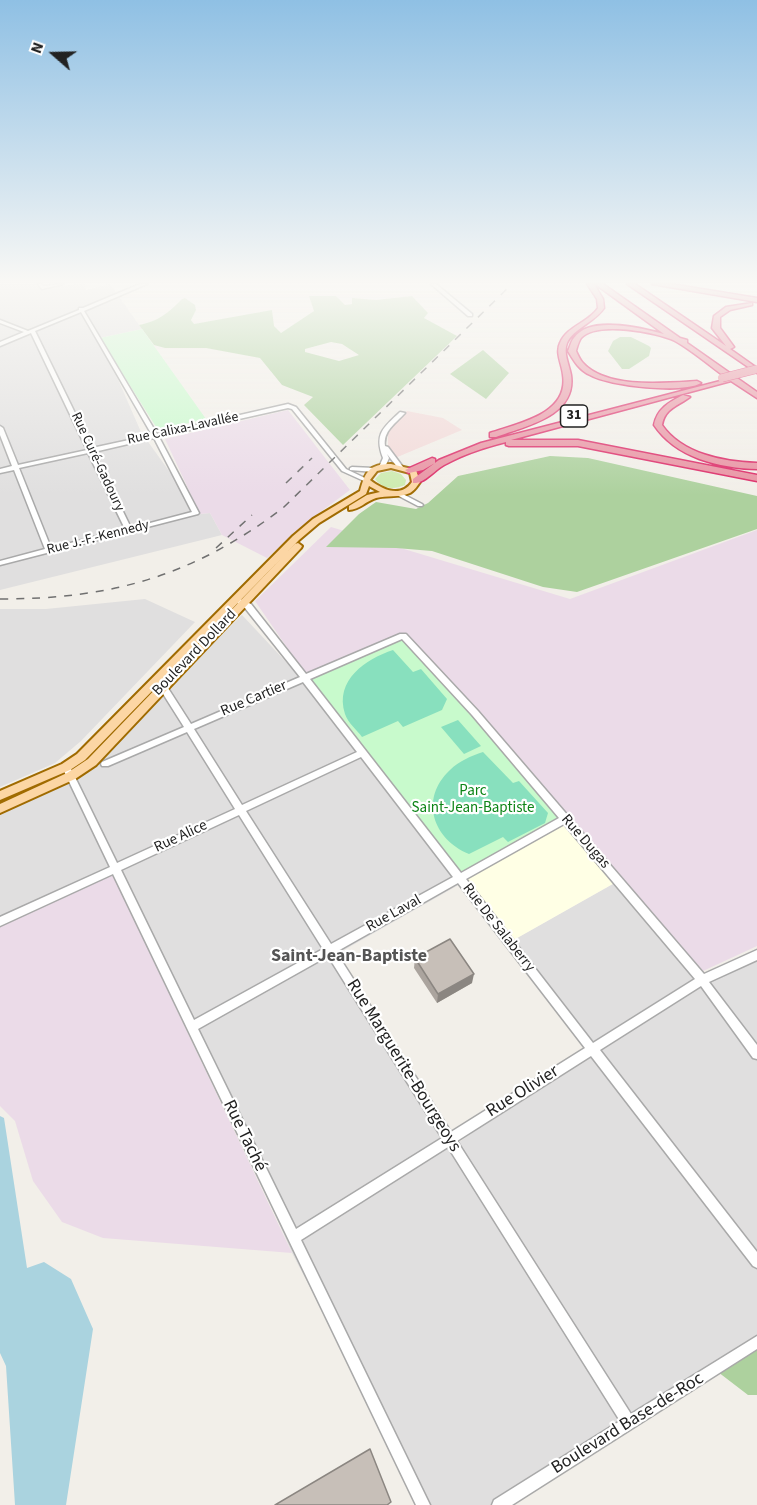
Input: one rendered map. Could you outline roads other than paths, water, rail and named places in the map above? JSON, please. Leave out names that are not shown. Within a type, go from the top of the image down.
[{"type":"highway","points":[[482,442],[542,416],[564,401],[569,386],[562,354]]},
{"type":"highway","points":[[574,354],[582,366],[615,381],[652,386],[702,385]]},
{"type":"highway","points":[[701,354],[757,396]]},
{"type":"highway","points":[[734,354],[757,371]]},
{"type":"highway","name":"31","points":[[404,468],[420,468],[451,451],[482,442],[757,371]]},
{"type":"highway","points":[[702,385],[664,411],[659,420],[660,430],[674,442],[700,455],[731,464],[757,466]]},
{"type":"highway","points":[[482,442],[578,443],[757,478]]},
{"type":"highway","name":"31","points":[[416,481],[442,462],[482,442]]},
{"type":"main road","points":[[378,468],[404,468],[415,475],[416,481],[410,489]]},
{"type":"main road","name":"Boulevard Dollard","points":[[0,796],[92,762],[159,685],[306,529],[361,494],[369,474],[378,468]]},
{"type":"main road","points":[[366,480],[376,489],[392,493]]},
{"type":"main road","name":"Boulevard Dollard","points":[[239,602],[321,526],[370,497],[410,489]]},
{"type":"main road","name":"Boulevard Dollard","points":[[0,809],[68,772]]},
{"type":"street","name":"Rue Curé-Gadoury","points":[[41,354],[91,449],[129,531]]},
{"type":"street","points":[[108,354],[155,435],[196,513]]},
{"type":"street","name":"Rue Calixa-Lavallée","points":[[0,471],[290,406],[347,472],[366,480]]},
{"type":"street","points":[[340,465],[356,470],[378,468],[386,458],[380,440],[387,428],[402,413]]},
{"type":"street","points":[[0,428],[49,551]]},
{"type":"street","points":[[387,428],[385,447],[404,468]]},
{"type":"street","points":[[392,493],[420,505],[410,489]]},
{"type":"street","name":"Rue J.-F.-Kennedy","points":[[0,563],[196,513]]},
{"type":"street","name":"Rue De Salaberry","points":[[239,602],[266,628],[757,1262]]},
{"type":"street","name":"Rue Cartier","points":[[105,764],[403,636]]},
{"type":"street","name":"Rue Dugas","points":[[403,636],[475,713],[702,980],[757,1054]]},
{"type":"street","name":"Rue Marguerite-Bourgeoys","points":[[159,685],[189,727],[629,1423]]},
{"type":"street","name":"Rue Alice","points":[[0,922],[363,753]]},
{"type":"street","name":"Rue Taché","points":[[68,772],[423,1505]]},
{"type":"street","name":"Rue Laval","points":[[192,1028],[565,819]]},
{"type":"street","name":"Rue Olivier","points":[[293,1238],[702,980],[757,955]]},
{"type":"street","name":"Boulevard Base-de-Roc","points":[[499,1505],[757,1342]]},
{"type":"water","points":[[0,1116],[4,1118],[27,1268],[44,1262],[71,1279],[93,1329],[66,1505],[15,1505],[6,1366],[0,1353]]},
{"type":"railway","points":[[0,599],[41,598],[115,588],[150,579],[217,551],[283,508],[440,354]]},
{"type":"railway","points":[[286,483],[312,458]]},
{"type":"railway","points":[[216,548],[252,515]]},
{"type":"district","name":"Saint-Jean-Baptiste","points":[[349,957]]},
{"type":"park label","name":"Parc Saint-Jean-Baptiste","points":[[473,800]]}]
